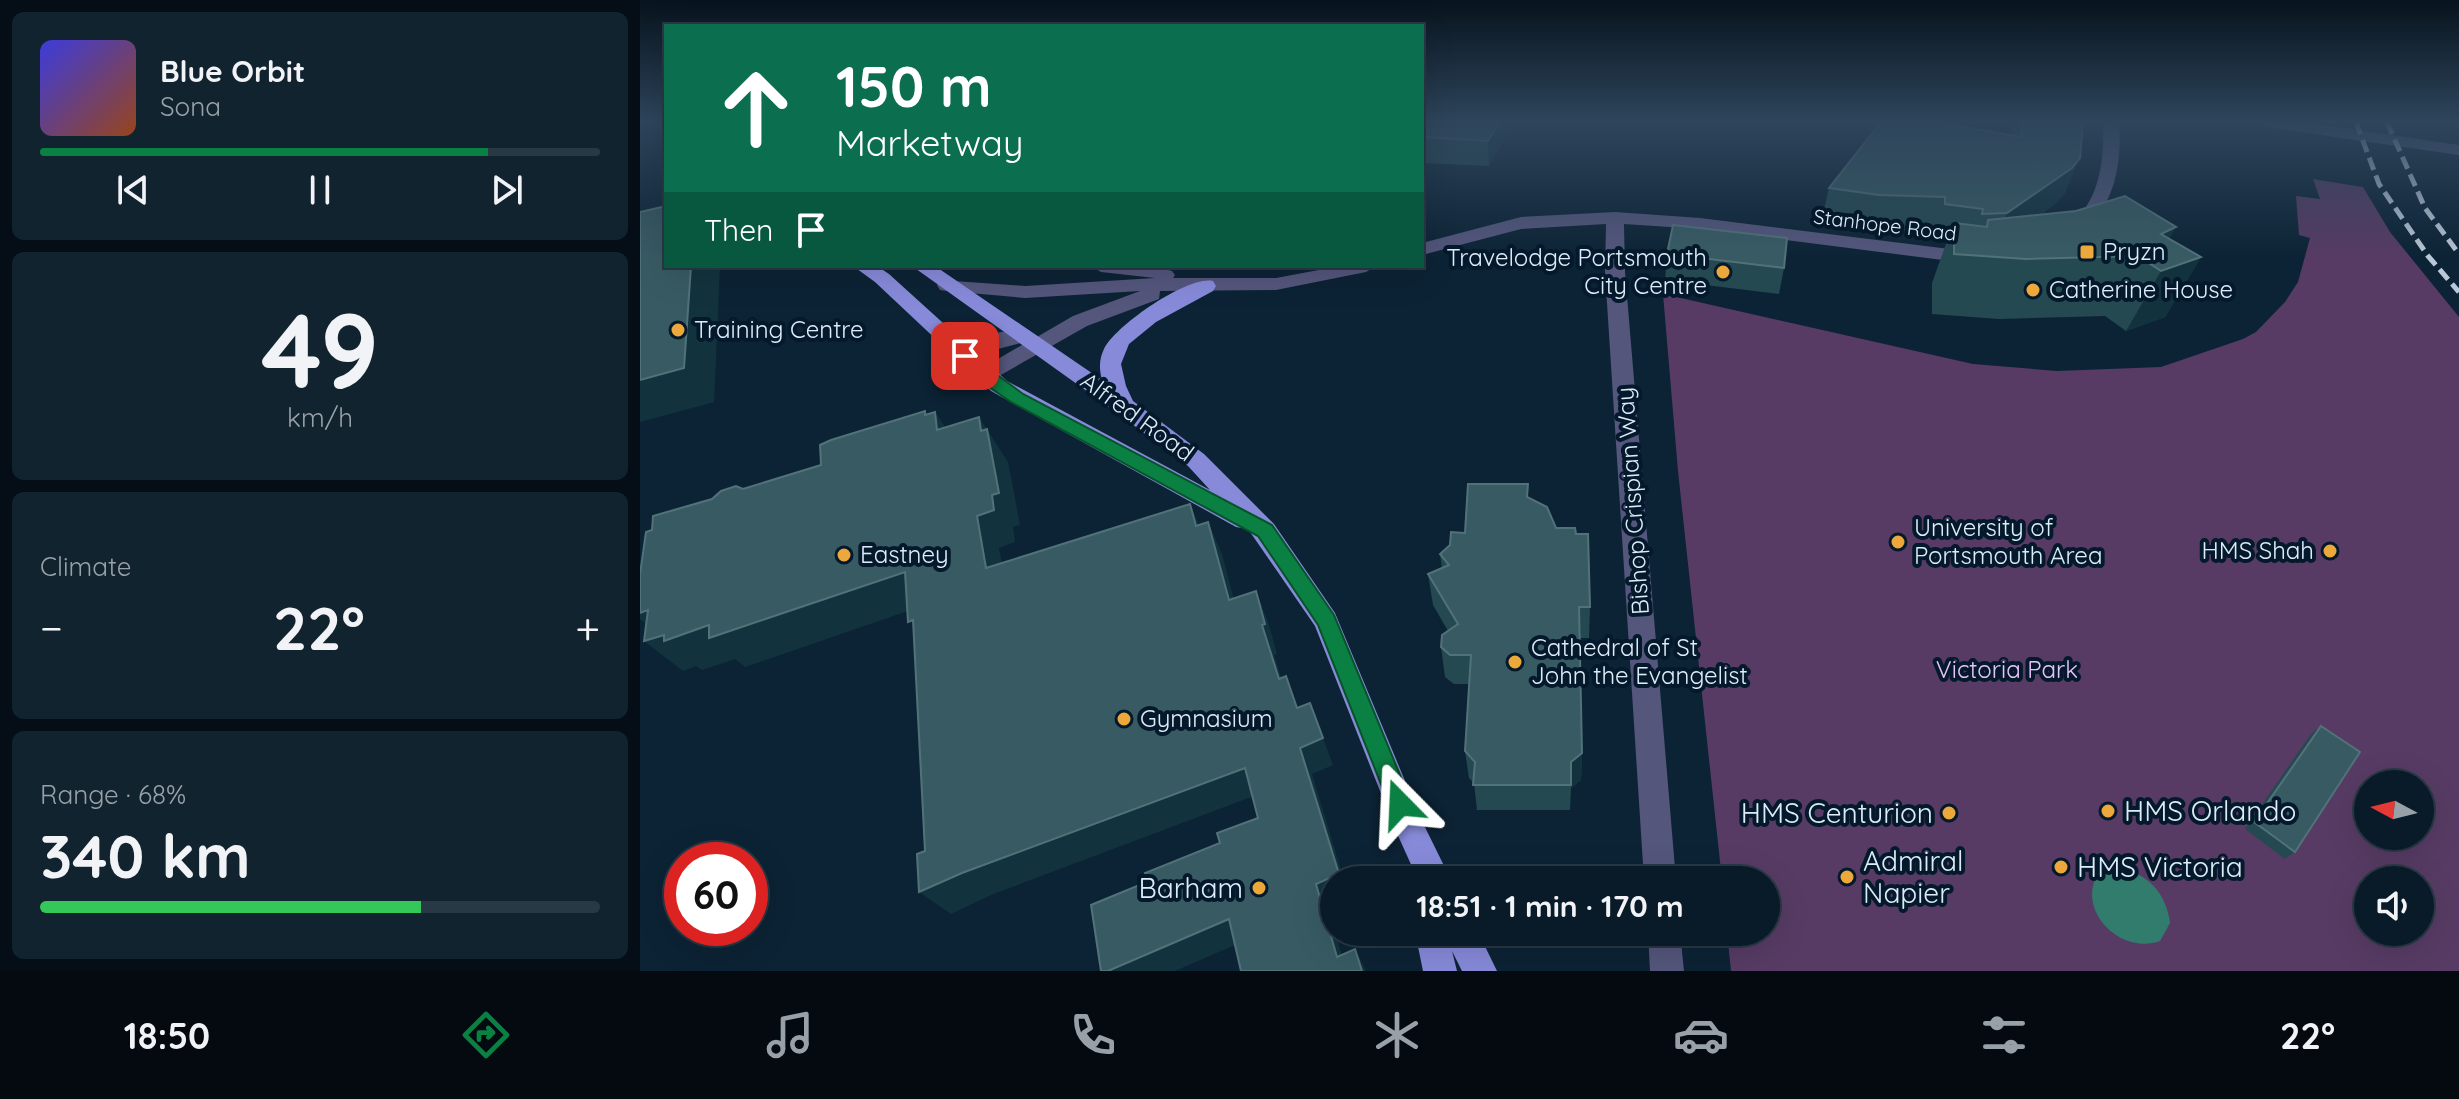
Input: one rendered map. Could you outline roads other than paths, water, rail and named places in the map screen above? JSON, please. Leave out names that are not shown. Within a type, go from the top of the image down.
[{"type":"main road","name":"Alfred Road","points":[[866,268],[882,278],[992,381],[1265,531]]},
{"type":"main road","name":"Alfred Road","points":[[925,268],[1124,406],[1196,460],[1265,531],[1326,621],[1410,829],[1428,866]]},
{"type":"main road","points":[[1124,406],[1110,366],[1111,355],[1121,340],[1139,323],[1206,286]]},
{"type":"main road","name":"Alfred Road","points":[[1410,829],[1418,866]]},
{"type":"main road","points":[[1434,946],[1440,971]]},
{"type":"street","points":[[2058,241],[2080,225],[2100,200],[2110,167]]},
{"type":"street","name":"Stanhope Road","points":[[1424,249],[1532,222],[1615,218],[1717,226],[1910,253],[1997,257]]},
{"type":"street","name":"Bishop Crispian Way","points":[[1615,218],[1615,272],[1659,866]]},
{"type":"street","points":[[1128,268],[1206,286]]},
{"type":"street","points":[[947,285],[1025,292],[1137,285],[1286,283],[1357,268]]},
{"type":"street","points":[[965,356],[988,344],[1029,340],[1125,302],[1160,292],[1206,286]]},
{"type":"street","points":[[992,381],[1029,340]]},
{"type":"street","points":[[1665,946],[1667,971]]},
{"type":"railway","points":[[2373,167],[2379,184],[2428,256],[2459,292]]},
{"type":"railway","points":[[2407,167],[2425,208],[2459,254]]},
{"type":"place","name":"Pryzn","points":[[2087,252]]},
{"type":"place","name":"Travelodge Portsmouth City Centre","points":[[1723,272]]},
{"type":"place","name":"Catherine House","points":[[2033,290]]},
{"type":"place","name":"Training Centre","points":[[678,330]]},
{"type":"place","name":"University of Portsmouth Area","points":[[1898,542]]},
{"type":"place","name":"HMS Shah","points":[[2330,551]]},
{"type":"place","name":"Eastney","points":[[844,555]]},
{"type":"place","name":"Cathedral of St John the Evangelist","points":[[1515,662]]},
{"type":"place","name":"Gymnasium","points":[[1124,719]]},
{"type":"place","name":"HMS Orlando","points":[[2108,811]]},
{"type":"place","name":"HMS Centurion","points":[[1949,813]]},
{"type":"place","name":"HMS Victoria","points":[[2061,867]]},
{"type":"place","name":"Admiral Napier","points":[[1847,877]]},
{"type":"place","name":"Barham","points":[[1259,888]]},
{"type":"park label","name":"Victoria Park","points":[[2007,670]]}]
